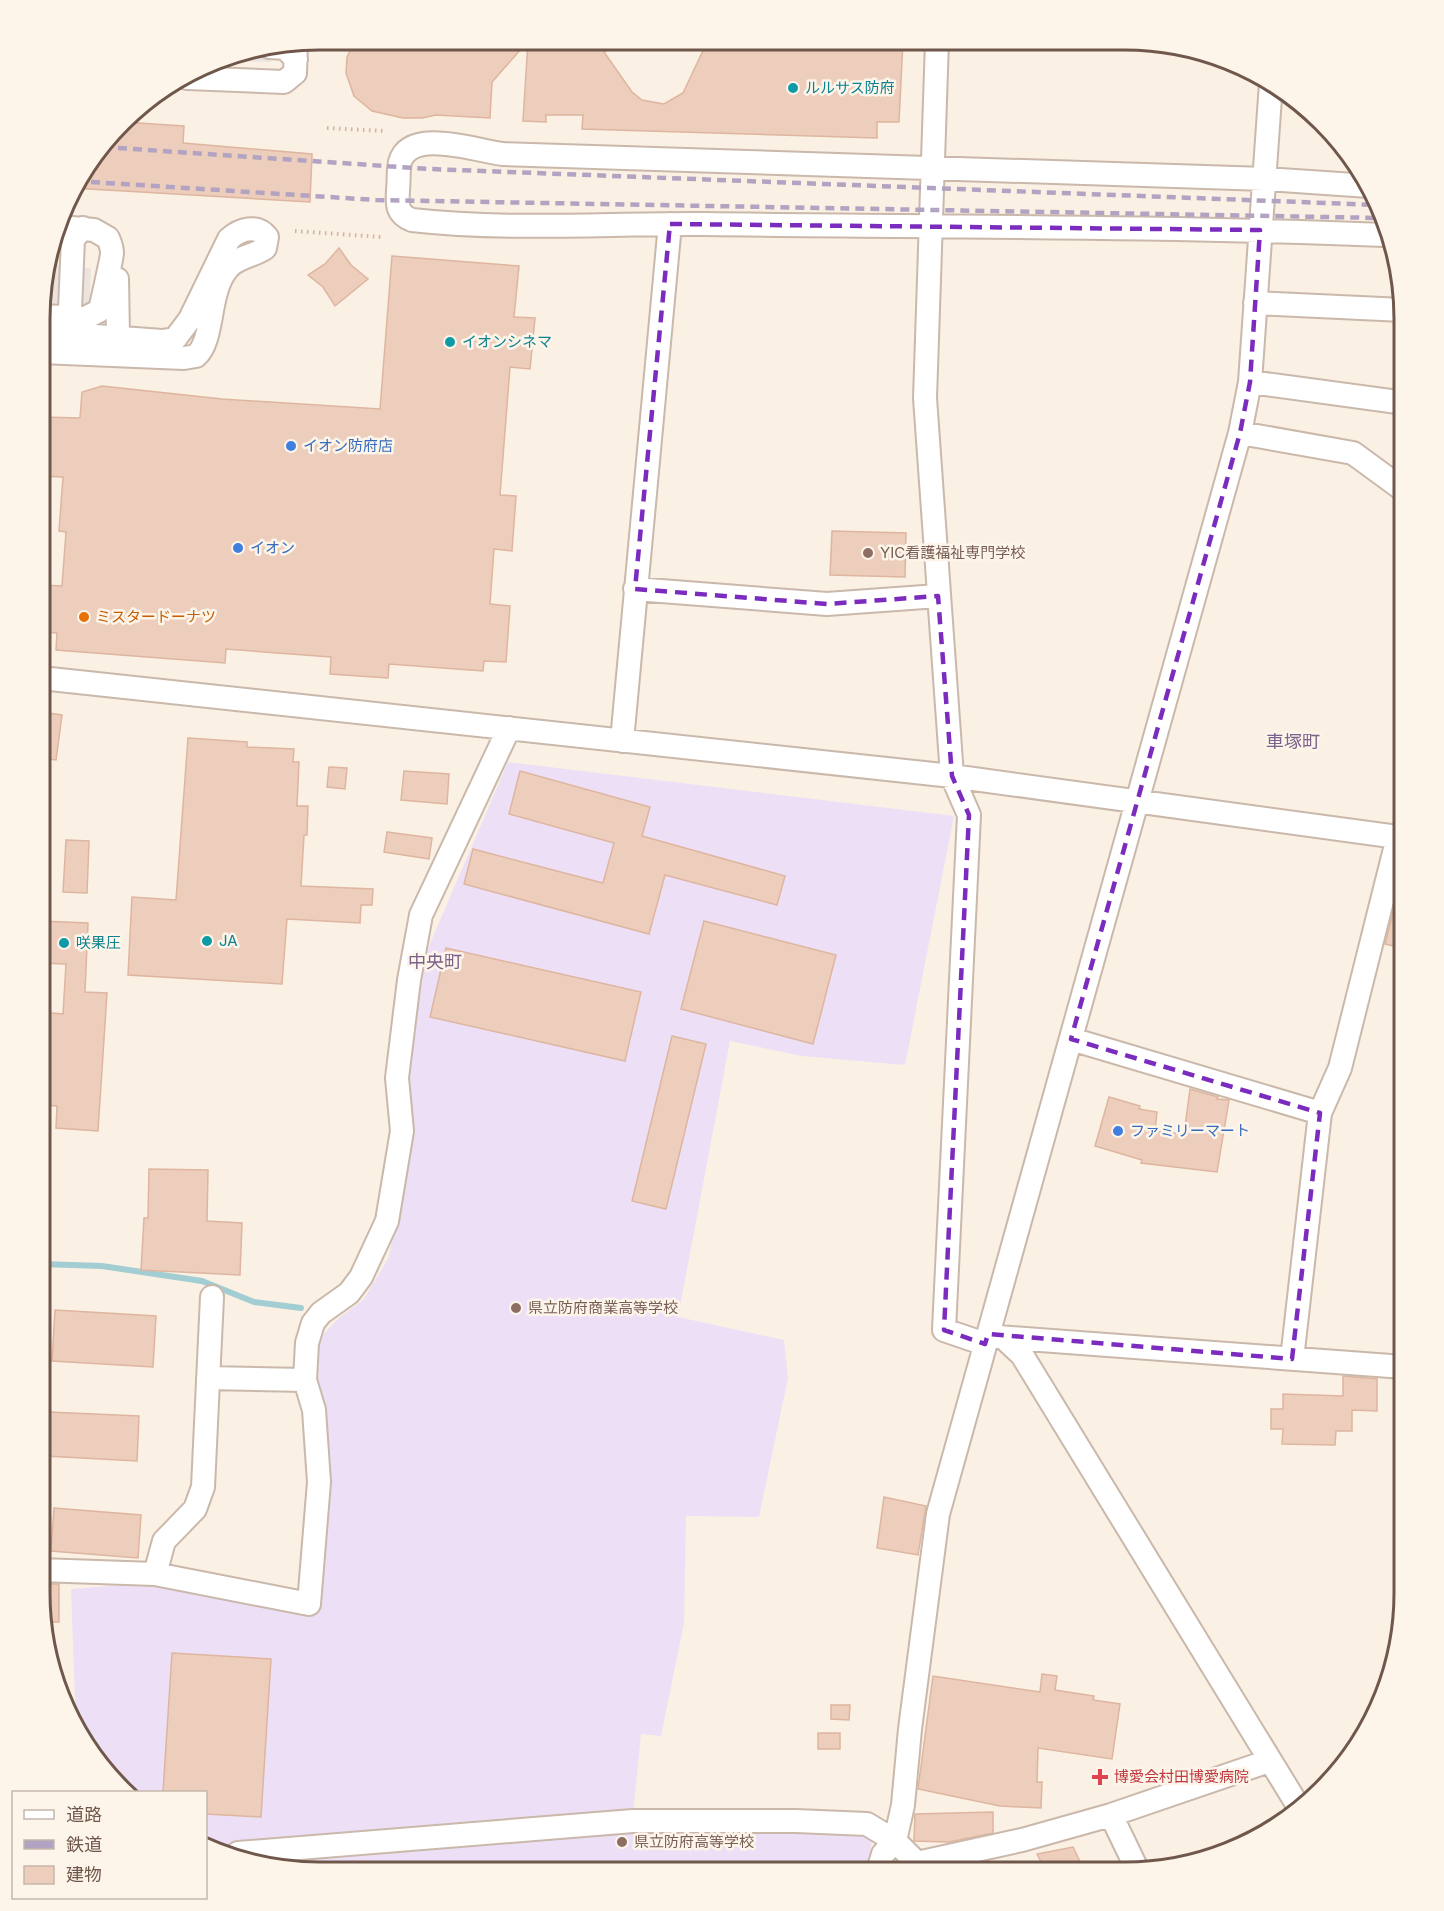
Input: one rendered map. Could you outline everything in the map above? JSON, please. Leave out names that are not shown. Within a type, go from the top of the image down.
[{"type":"street","points":[[937,50],[925,398],[952,776],[969,815],[945,1330],[993,1339],[1394,1365]]},
{"type":"street","points":[[209,73],[284,82],[295,73],[296,51]]},
{"type":"street","points":[[881,1862],[883,1854],[895,1841],[903,1805],[910,1729],[938,1514],[993,1339],[1071,1039],[1240,433],[1250,382],[1270,92]]},
{"type":"street","points":[[1359,185],[1265,179],[503,154],[426,142],[414,146],[400,162],[397,207],[402,216],[412,220],[512,226],[670,224],[1260,230],[1381,235]]},
{"type":"street","points":[[622,741],[670,224]]},
{"type":"street","points":[[66,227],[94,230],[108,238],[118,285],[118,336],[110,351],[102,355]]},
{"type":"street","points":[[76,318],[69,310],[74,239],[83,228]]},
{"type":"street","points":[[50,332],[162,341],[175,339],[190,320],[229,238],[242,230],[255,229],[264,233],[268,240],[265,248],[233,264],[225,272],[211,308],[205,342],[196,356],[184,358],[50,352]]},
{"type":"street","points":[[50,317],[93,316],[102,306],[105,281],[112,256]]},
{"type":"street","points":[[1255,303],[1394,310]]},
{"type":"street","points":[[1250,382],[1394,402]]},
{"type":"street","points":[[1240,433],[1353,453],[1394,483]]},
{"type":"street","points":[[636,589],[827,604],[938,596]]},
{"type":"street","points":[[50,679],[952,776],[1394,836]]},
{"type":"street","points":[[50,1570],[155,1574],[309,1604],[319,1482],[314,1410],[305,1380],[308,1343],[313,1323],[321,1313],[349,1293],[361,1277],[387,1221],[402,1131],[398,1067],[409,980],[421,915],[509,728]]},
{"type":"street","points":[[1292,1359],[1320,1113],[1340,1068],[1394,864]]},
{"type":"street","points":[[1071,1039],[1320,1113]]},
{"type":"street","points":[[155,1574],[164,1541],[195,1509],[203,1487],[212,1297]]},
{"type":"street","points":[[993,1339],[1022,1355],[1295,1801]]},
{"type":"street","points":[[208,1378],[305,1380]]},
{"type":"street","points":[[935,1862],[1111,1815],[1269,1761]]},
{"type":"street","points":[[1111,1815],[1133,1862]]},
{"type":"street","points":[[249,1852],[633,1821],[796,1821],[867,1824],[895,1841],[911,1862]]},
{"type":"path","points":[[327,128],[384,131]]},
{"type":"path","points":[[296,231],[381,237]]},
{"type":"highlighted area","points":[[670,224],[1260,230],[1250,382],[1240,433],[1071,1039],[1320,1113],[1292,1359],[988,1334],[985,1344],[944,1330],[969,815],[952,776],[938,596],[827,604],[635,589]]},
{"type":"shaded area","points":[[271,54],[271,62],[242,61]]},
{"type":"shaded area","points":[[55,265],[91,268],[89,309],[51,306]]},
{"type":"shaded area","name":"県立防府商業高等学校","points":[[508,762],[954,816],[905,1065],[802,1056],[730,1041],[678,1317],[784,1340],[788,1378],[759,1517],[686,1516],[684,1623],[661,1736],[641,1734],[633,1815],[228,1845],[207,1837],[207,1791],[137,1791],[116,1770],[95,1742],[75,1707],[71,1589],[163,1582],[315,1614],[330,1489],[322,1403],[313,1378],[319,1339],[339,1318],[364,1299],[389,1257],[407,1145],[403,1060],[429,946]]},
{"type":"shaded area","name":"県立防府高等学校","points":[[633,1821],[873,1836],[868,1862],[318,1862],[283,1859],[249,1852]]},
{"type":"building","points":[[350,50],[520,50],[492,82],[490,118],[436,115],[403,118],[372,111],[354,96],[346,73],[347,57]]},
{"type":"building","points":[[527,50],[608,50],[604,52],[632,92],[642,100],[664,104],[683,93],[703,50],[903,50],[899,122],[877,122],[877,138],[582,129],[583,115],[546,115],[546,122],[523,121]]},
{"type":"building","points":[[134,123],[184,126],[183,143],[312,154],[310,202],[83,189],[105,155]]},
{"type":"building","points":[[339,248],[351,265],[368,279],[335,306],[323,287],[308,275],[325,264]]},
{"type":"building","name":"イオン防府店","points":[[392,256],[519,266],[514,317],[535,318],[530,369],[510,367],[500,495],[516,496],[512,551],[494,549],[490,604],[510,606],[506,662],[484,661],[483,671],[389,664],[388,678],[330,674],[331,657],[226,649],[225,663],[56,650],[57,633],[50,633],[50,585],[62,586],[66,532],[59,531],[63,477],[50,476],[50,417],[80,418],[82,392],[102,386],[222,399],[380,409]]},
{"type":"building","points":[[832,531],[906,533],[905,577],[830,575]]},
{"type":"building","points":[[50,713],[62,715],[56,760],[50,759]]},
{"type":"building","points":[[188,738],[247,742],[247,747],[294,749],[293,762],[299,762],[297,806],[308,806],[301,886],[373,889],[372,905],[361,905],[360,923],[287,919],[282,984],[128,975],[132,897],[176,900]]},
{"type":"building","points":[[329,767],[347,768],[345,789],[327,787]]},
{"type":"building","points":[[404,771],[449,774],[447,804],[401,800]]},
{"type":"building","points":[[520,771],[650,807],[642,836],[785,876],[777,905],[665,875],[649,934],[464,884],[473,849],[603,883],[614,843],[509,814]]},
{"type":"building","points":[[387,832],[432,838],[429,859],[384,852]]},
{"type":"building","points":[[66,840],[89,841],[87,893],[63,892]]},
{"type":"building","points":[[1394,909],[1394,946],[1385,944]]},
{"type":"building","points":[[50,921],[88,923],[85,992],[107,993],[98,1131],[56,1128],[57,1106],[50,1106],[50,1013],[63,1014],[66,964],[50,963]]},
{"type":"building","points":[[704,921],[836,955],[813,1044],[681,1009]]},
{"type":"building","points":[[446,948],[641,992],[625,1061],[430,1017]]},
{"type":"building","points":[[672,1036],[706,1044],[666,1209],[632,1201]]},
{"type":"building","points":[[1190,1089],[1218,1097],[1217,1099],[1229,1100],[1217,1172],[1141,1163],[1142,1160],[1095,1146],[1109,1097],[1140,1106],[1139,1109],[1157,1112],[1155,1131],[1184,1134]]},
{"type":"building","points":[[149,1169],[208,1170],[207,1221],[242,1223],[240,1275],[141,1270],[144,1218],[148,1218]]},
{"type":"building","points":[[55,1310],[156,1316],[153,1367],[52,1361]]},
{"type":"building","points":[[1343,1376],[1377,1379],[1377,1411],[1352,1410],[1352,1431],[1336,1431],[1335,1445],[1282,1444],[1283,1429],[1271,1429],[1271,1409],[1283,1409],[1283,1394],[1343,1396]]},
{"type":"building","points":[[50,1412],[139,1416],[137,1461],[50,1456]]},
{"type":"building","points":[[884,1497],[926,1506],[918,1555],[877,1548]]},
{"type":"building","points":[[54,1508],[141,1515],[138,1558],[51,1551]]},
{"type":"building","points":[[50,1584],[59,1584],[59,1622],[51,1622]]},
{"type":"building","points":[[172,1653],[271,1659],[261,1817],[207,1814],[207,1791],[163,1791]]},
{"type":"building","points":[[1042,1674],[1057,1676],[1055,1690],[1094,1696],[1093,1700],[1120,1704],[1112,1759],[1038,1748],[1037,1782],[1042,1782],[1041,1808],[1000,1806],[918,1789],[933,1676],[1040,1692]]},
{"type":"building","points":[[831,1705],[850,1705],[849,1720],[831,1719]]},
{"type":"building","points":[[818,1733],[840,1733],[840,1749],[818,1749]]},
{"type":"building","points":[[993,1812],[993,1833],[949,1842],[914,1841],[915,1814]]},
{"type":"building","points":[[1073,1847],[1080,1862],[1041,1862],[1037,1854]]},
{"type":"waterway","points":[[50,1264],[102,1266],[202,1281],[254,1302],[301,1308]]},
{"type":"railway","points":[[111,148],[430,169],[1369,205]]},
{"type":"railway","points":[[87,182],[376,200],[1375,218]]},
{"type":"place","name":"ルルサス防府","points":[[793,88]]},
{"type":"place","name":"イオンシネマ","points":[[450,342]]},
{"type":"place","name":"イオン防府店","points":[[291,446]]},
{"type":"place","name":"イオン","points":[[238,548]]},
{"type":"place","name":"YIC看護福祉専門学校","points":[[868,553]]},
{"type":"place","name":"ミスタードーナツ","points":[[84,617]]},
{"type":"place","name":"JA","points":[[207,941]]},
{"type":"place","name":"咲果圧","points":[[64,943]]},
{"type":"place","name":"ファミリーマート","points":[[1118,1131]]},
{"type":"place","name":"県立防府商業高等学校","points":[[516,1308]]},
{"type":"place","name":"博愛会村田博愛病院","points":[[1100,1777]]},
{"type":"place","name":"県立防府高等学校","points":[[622,1842]]},
{"type":"district","name":"車塚町","points":[[1293,742]]},
{"type":"district","name":"中央町","points":[[435,962]]}]
